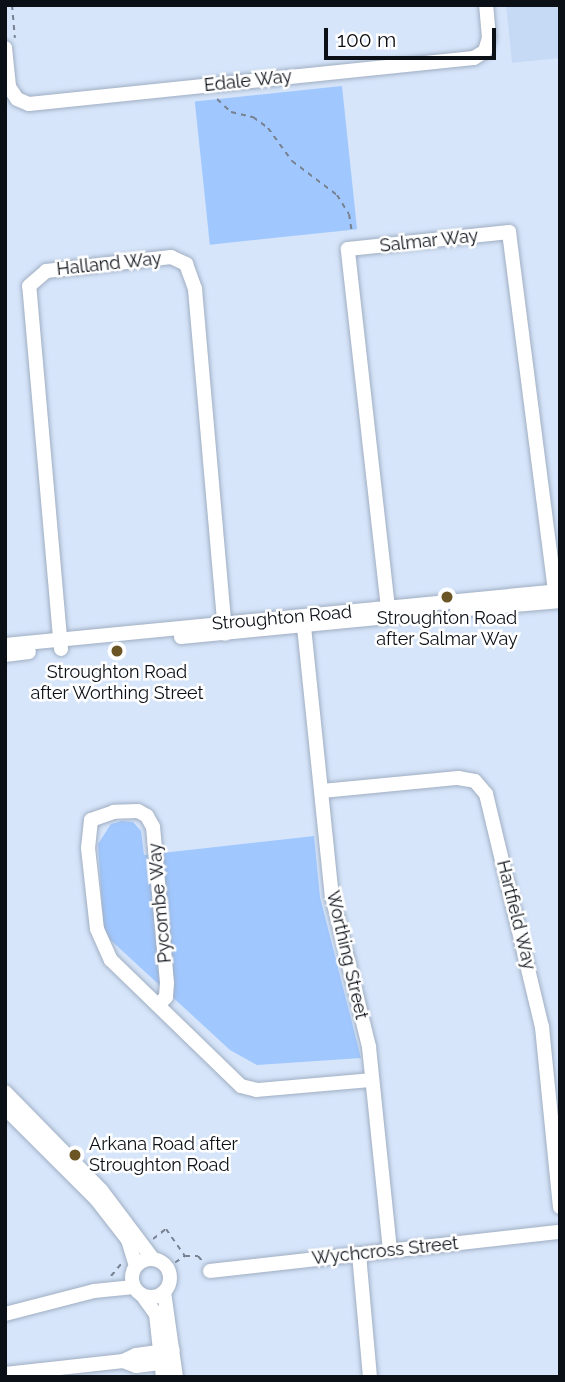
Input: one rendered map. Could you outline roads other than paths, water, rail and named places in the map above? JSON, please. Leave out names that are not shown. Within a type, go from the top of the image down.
[{"type":"street","name":"Edale Way","points":[[10,45],[9,87],[17,99],[29,104],[474,58],[485,51],[489,38],[486,5]]},
{"type":"street","name":"Salmar Way","points":[[389,612],[348,249],[509,232],[558,596]]},
{"type":"street","name":"Halland Way","points":[[61,644],[29,286],[46,271],[171,257],[186,264],[195,289],[224,628]]},
{"type":"street","name":"Stroughton Road","points":[[5,645],[61,644],[558,596]]},
{"type":"street","name":"Worthing Street","points":[[304,622],[332,896],[369,1047],[390,1250]]},
{"type":"street","name":"Stroughton Road","points":[[5,655],[61,644]]},
{"type":"street","name":"Hartfield Way","points":[[322,791],[458,778],[475,781],[486,794],[542,1027],[560,1207]]},
{"type":"street","name":"Pycombe Way","points":[[158,1005],[166,997],[167,983],[153,827],[147,816],[138,811],[114,812],[91,820],[88,848],[97,929],[111,960],[241,1086],[257,1090],[372,1080]]},
{"type":"street","points":[[5,1092],[101,1190],[136,1260]]},
{"type":"street","points":[[5,1108],[97,1200],[124,1233],[136,1260],[138,1291],[156,1314],[168,1363]]},
{"type":"street","name":"Wychcross Street","points":[[210,1271],[560,1232]]},
{"type":"street","points":[[359,1254],[370,1377]]},
{"type":"street","points":[[94,1291],[136,1260],[153,1259],[167,1268],[169,1283],[164,1292],[168,1363]]},
{"type":"street","points":[[5,1314],[94,1291],[164,1292]]},
{"type":"street","points":[[5,1374],[123,1361],[136,1366],[168,1363]]},
{"type":"place","name":"Stroughton Road after Salmar Way","points":[[447,597]]},
{"type":"place","name":"Stroughton Road after Worthing Street","points":[[117,651]]},
{"type":"place","name":"Arkana Road after Stroughton Road","points":[[75,1155]]}]
